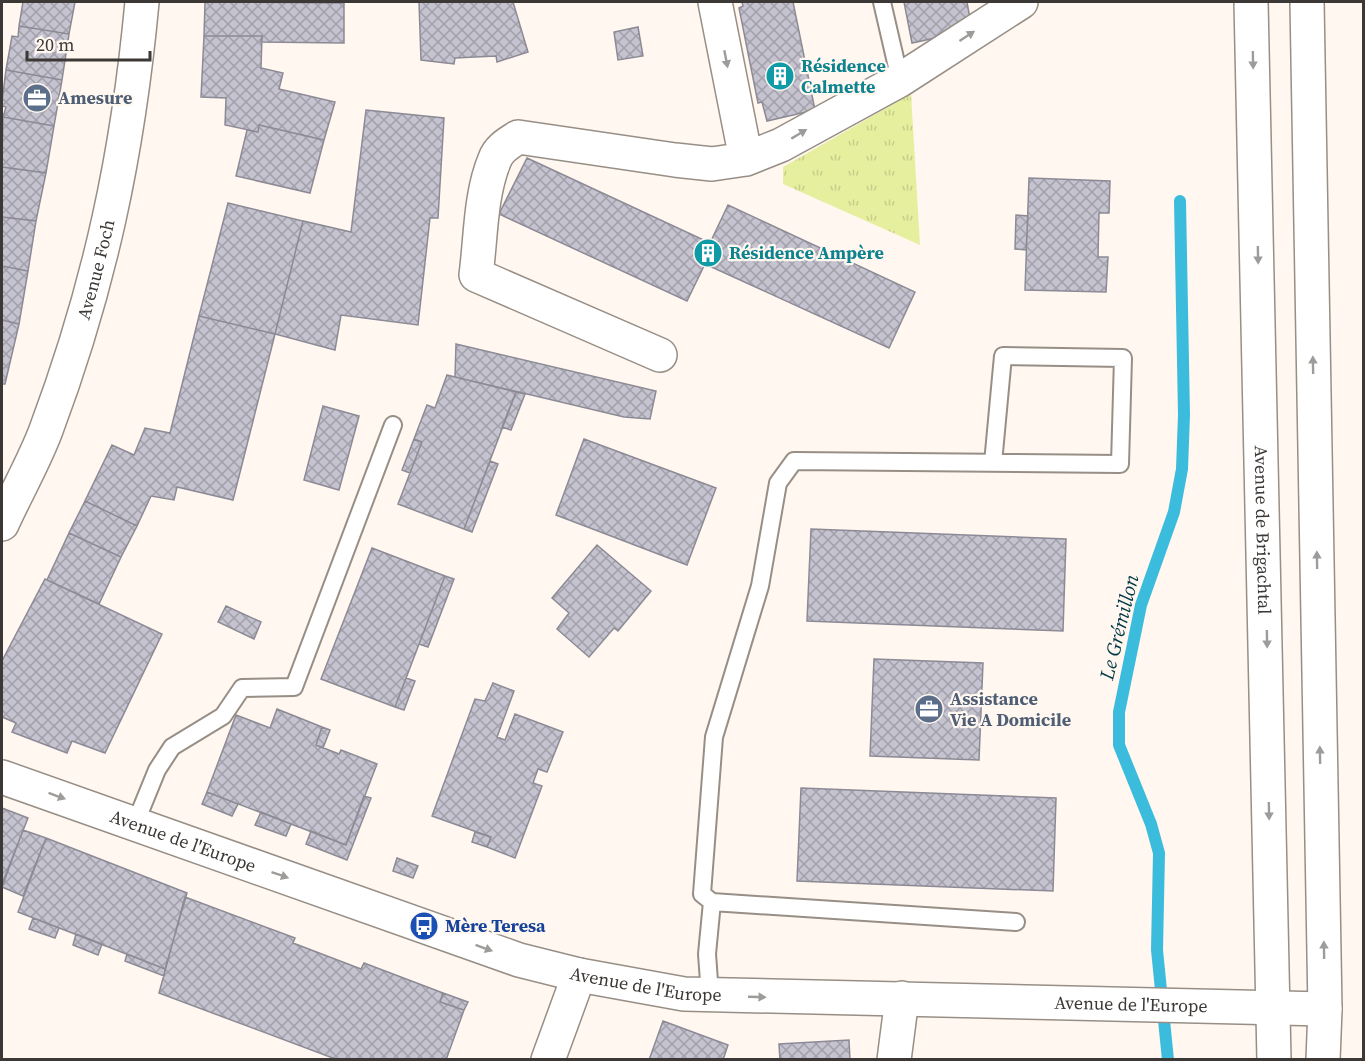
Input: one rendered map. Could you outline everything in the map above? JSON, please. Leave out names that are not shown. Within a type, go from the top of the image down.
[{"type":"street","name":"Avenue Foch","points":[[2,524],[45,432],[86,315],[113,209],[125,141],[142,2]]},
{"type":"street","points":[[715,2],[746,159]]},
{"type":"street","points":[[660,355],[476,275],[485,200],[495,157],[503,147],[518,136],[712,164],[746,159],[781,145],[900,80],[1021,2]]},
{"type":"street","name":"Avenue de Brigachtal","points":[[1251,2],[1268,690],[1274,1059]]},
{"type":"street","points":[[1307,2],[1325,1009],[1323,1059]]},
{"type":"street","name":"Avenue de l'Europe","points":[[2,777],[519,960],[579,975],[684,994],[1125,1002],[1325,1009]]},
{"type":"street","points":[[548,1059],[579,975]]},
{"type":"street","points":[[894,1059],[902,998]]},
{"type":"lane","points":[[882,2],[900,80]]},
{"type":"lane","points":[[993,463],[1003,356],[1123,358],[1120,464],[993,463],[794,461],[778,483],[760,586],[714,737],[702,894],[712,902],[1016,922]]},
{"type":"lane","points":[[135,824],[157,770],[172,747],[223,716],[242,688],[294,687],[393,425]]},
{"type":"lane","points":[[710,995],[707,954],[712,902]]},
{"type":"green space","points":[[911,94],[920,245],[783,184],[783,167]]},
{"type":"building","points":[[23,2],[75,2],[69,34],[19,26]]},
{"type":"building","points":[[205,2],[344,3],[344,43],[261,42],[262,36],[204,36]]},
{"type":"building","points":[[419,2],[513,2],[528,52],[497,62],[496,56],[455,58],[454,64],[421,60]]},
{"type":"building","name":"Résidence Calmette","points":[[742,2],[793,2],[815,110],[767,121],[762,102],[758,103],[739,8],[743,6]]},
{"type":"building","points":[[904,2],[967,2],[972,30],[912,43]]},
{"type":"building","points":[[19,26],[69,34],[62,80],[6,70],[12,36],[18,37]]},
{"type":"building","points":[[638,27],[643,56],[618,60],[614,32]]},
{"type":"building","points":[[204,36],[262,36],[261,68],[283,73],[279,89],[335,102],[324,140],[259,125],[258,132],[225,125],[226,98],[201,97]]},
{"type":"building","points":[[6,70],[62,80],[54,126],[3,117],[6,107],[2,106],[2,101]]},
{"type":"building","points":[[366,110],[444,118],[438,218],[430,218],[418,325],[341,315],[335,350],[275,334],[303,221],[351,232]]},
{"type":"building","points":[[3,117],[54,126],[46,173],[2,167]]},
{"type":"building","points":[[259,125],[324,140],[310,193],[236,176],[247,130],[258,132]]},
{"type":"building","name":"Résidence Ampère","points":[[527,158],[710,243],[728,205],[915,292],[889,348],[705,264],[687,301],[499,214]]},
{"type":"building","points":[[2,167],[46,173],[36,221],[2,217]]},
{"type":"building","points":[[1029,178],[1110,181],[1109,213],[1099,213],[1098,257],[1108,257],[1106,292],[1025,290]]},
{"type":"building","points":[[228,203],[303,221],[275,334],[199,316]]},
{"type":"building","points":[[1016,215],[1028,216],[1026,250],[1015,249]]},
{"type":"building","points":[[2,217],[36,221],[28,271],[2,266]]},
{"type":"building","points":[[2,266],[28,271],[19,324],[2,320]]},
{"type":"building","points":[[199,316],[275,334],[233,500],[177,487],[174,500],[151,496],[137,526],[85,501],[112,445],[134,455],[145,428],[170,433]]},
{"type":"building","points":[[2,320],[19,324],[5,384],[2,384]]},
{"type":"building","points":[[456,344],[656,391],[650,419],[624,417],[455,377]]},
{"type":"building","points":[[447,375],[516,392],[464,529],[398,504],[422,442],[414,439],[427,405],[435,408]]},
{"type":"building","points":[[516,392],[525,394],[511,430],[502,427]]},
{"type":"building","points":[[323,406],[359,416],[339,490],[304,480]]},
{"type":"building","points":[[414,439],[422,442],[410,473],[402,470]]},
{"type":"building","points":[[584,439],[716,488],[687,565],[556,515]]},
{"type":"building","points":[[490,461],[498,464],[472,532],[464,529]]},
{"type":"building","points":[[85,501],[137,526],[121,557],[69,533]]},
{"type":"building","points":[[811,529],[1066,539],[1063,631],[807,621]]},
{"type":"building","points":[[69,533],[121,557],[99,604],[47,580]]},
{"type":"building","points":[[597,545],[651,591],[618,631],[614,628],[589,657],[557,629],[569,613],[552,598]]},
{"type":"building","points":[[372,548],[445,576],[395,707],[321,679]]},
{"type":"building","points":[[445,576],[454,579],[428,647],[419,644]]},
{"type":"building","points":[[45,579],[162,634],[105,753],[72,741],[67,753],[12,732],[16,723],[2,717],[2,661]]},
{"type":"building","points":[[226,606],[261,622],[254,639],[218,622]]},
{"type":"building","points":[[874,659],[983,663],[979,760],[870,756]]},
{"type":"building","points":[[406,678],[415,681],[404,710],[395,707]]},
{"type":"building","points":[[493,683],[514,691],[497,737],[505,740],[515,714],[563,732],[547,772],[538,769],[533,783],[542,786],[515,858],[487,847],[491,837],[432,816],[475,699],[485,701]]},
{"type":"building","points":[[277,709],[322,727],[316,745],[339,754],[341,750],[377,764],[346,845],[207,792],[236,715],[270,728]]},
{"type":"building","points":[[322,727],[330,730],[323,748],[316,745]]},
{"type":"building","points":[[801,788],[1056,798],[1053,891],[797,881]]},
{"type":"building","points":[[207,792],[238,804],[232,816],[202,804]]},
{"type":"building","points":[[364,796],[371,798],[347,860],[306,844],[311,831],[346,845]]},
{"type":"building","points":[[2,808],[28,818],[2,884]]},
{"type":"building","points":[[261,812],[291,824],[286,836],[255,825]]},
{"type":"building","points":[[23,830],[46,838],[23,896],[2,887]]},
{"type":"building","points":[[475,832],[491,837],[487,847],[472,842]]},
{"type":"building","points":[[46,838],[187,893],[165,969],[18,912]]},
{"type":"building","points":[[397,858],[418,866],[413,878],[393,871]]},
{"type":"building","points":[[185,897],[295,938],[293,943],[361,969],[364,963],[443,993],[440,1002],[464,1010],[446,1060],[338,1060],[159,993]]},
{"type":"building","points":[[33,918],[59,928],[55,938],[29,929]]},
{"type":"building","points":[[76,934],[102,944],[98,955],[73,945]]},
{"type":"building","points":[[127,954],[165,969],[164,976],[125,961]]},
{"type":"building","points":[[443,993],[468,1002],[464,1010],[440,1002]]},
{"type":"building","points":[[663,1021],[728,1045],[723,1060],[649,1060]]},
{"type":"building","points":[[849,1040],[850,1060],[780,1060],[779,1044]]},
{"type":"waterway","name":"Le Grémillon","points":[[1168,1060],[1157,950],[1159,853],[1151,824],[1119,745],[1119,712],[1141,605],[1174,512],[1182,469],[1184,415],[1180,201]]},
{"type":"place","name":"Résidence Calmette","points":[[780,76]]},
{"type":"place","name":"Amesure","points":[[37,98]]},
{"type":"place","name":"Résidence Ampère","points":[[708,253]]},
{"type":"place","name":"Assistance Vie A Domicile","points":[[929,709]]},
{"type":"place","name":"Mère Teresa","points":[[424,926]]}]
